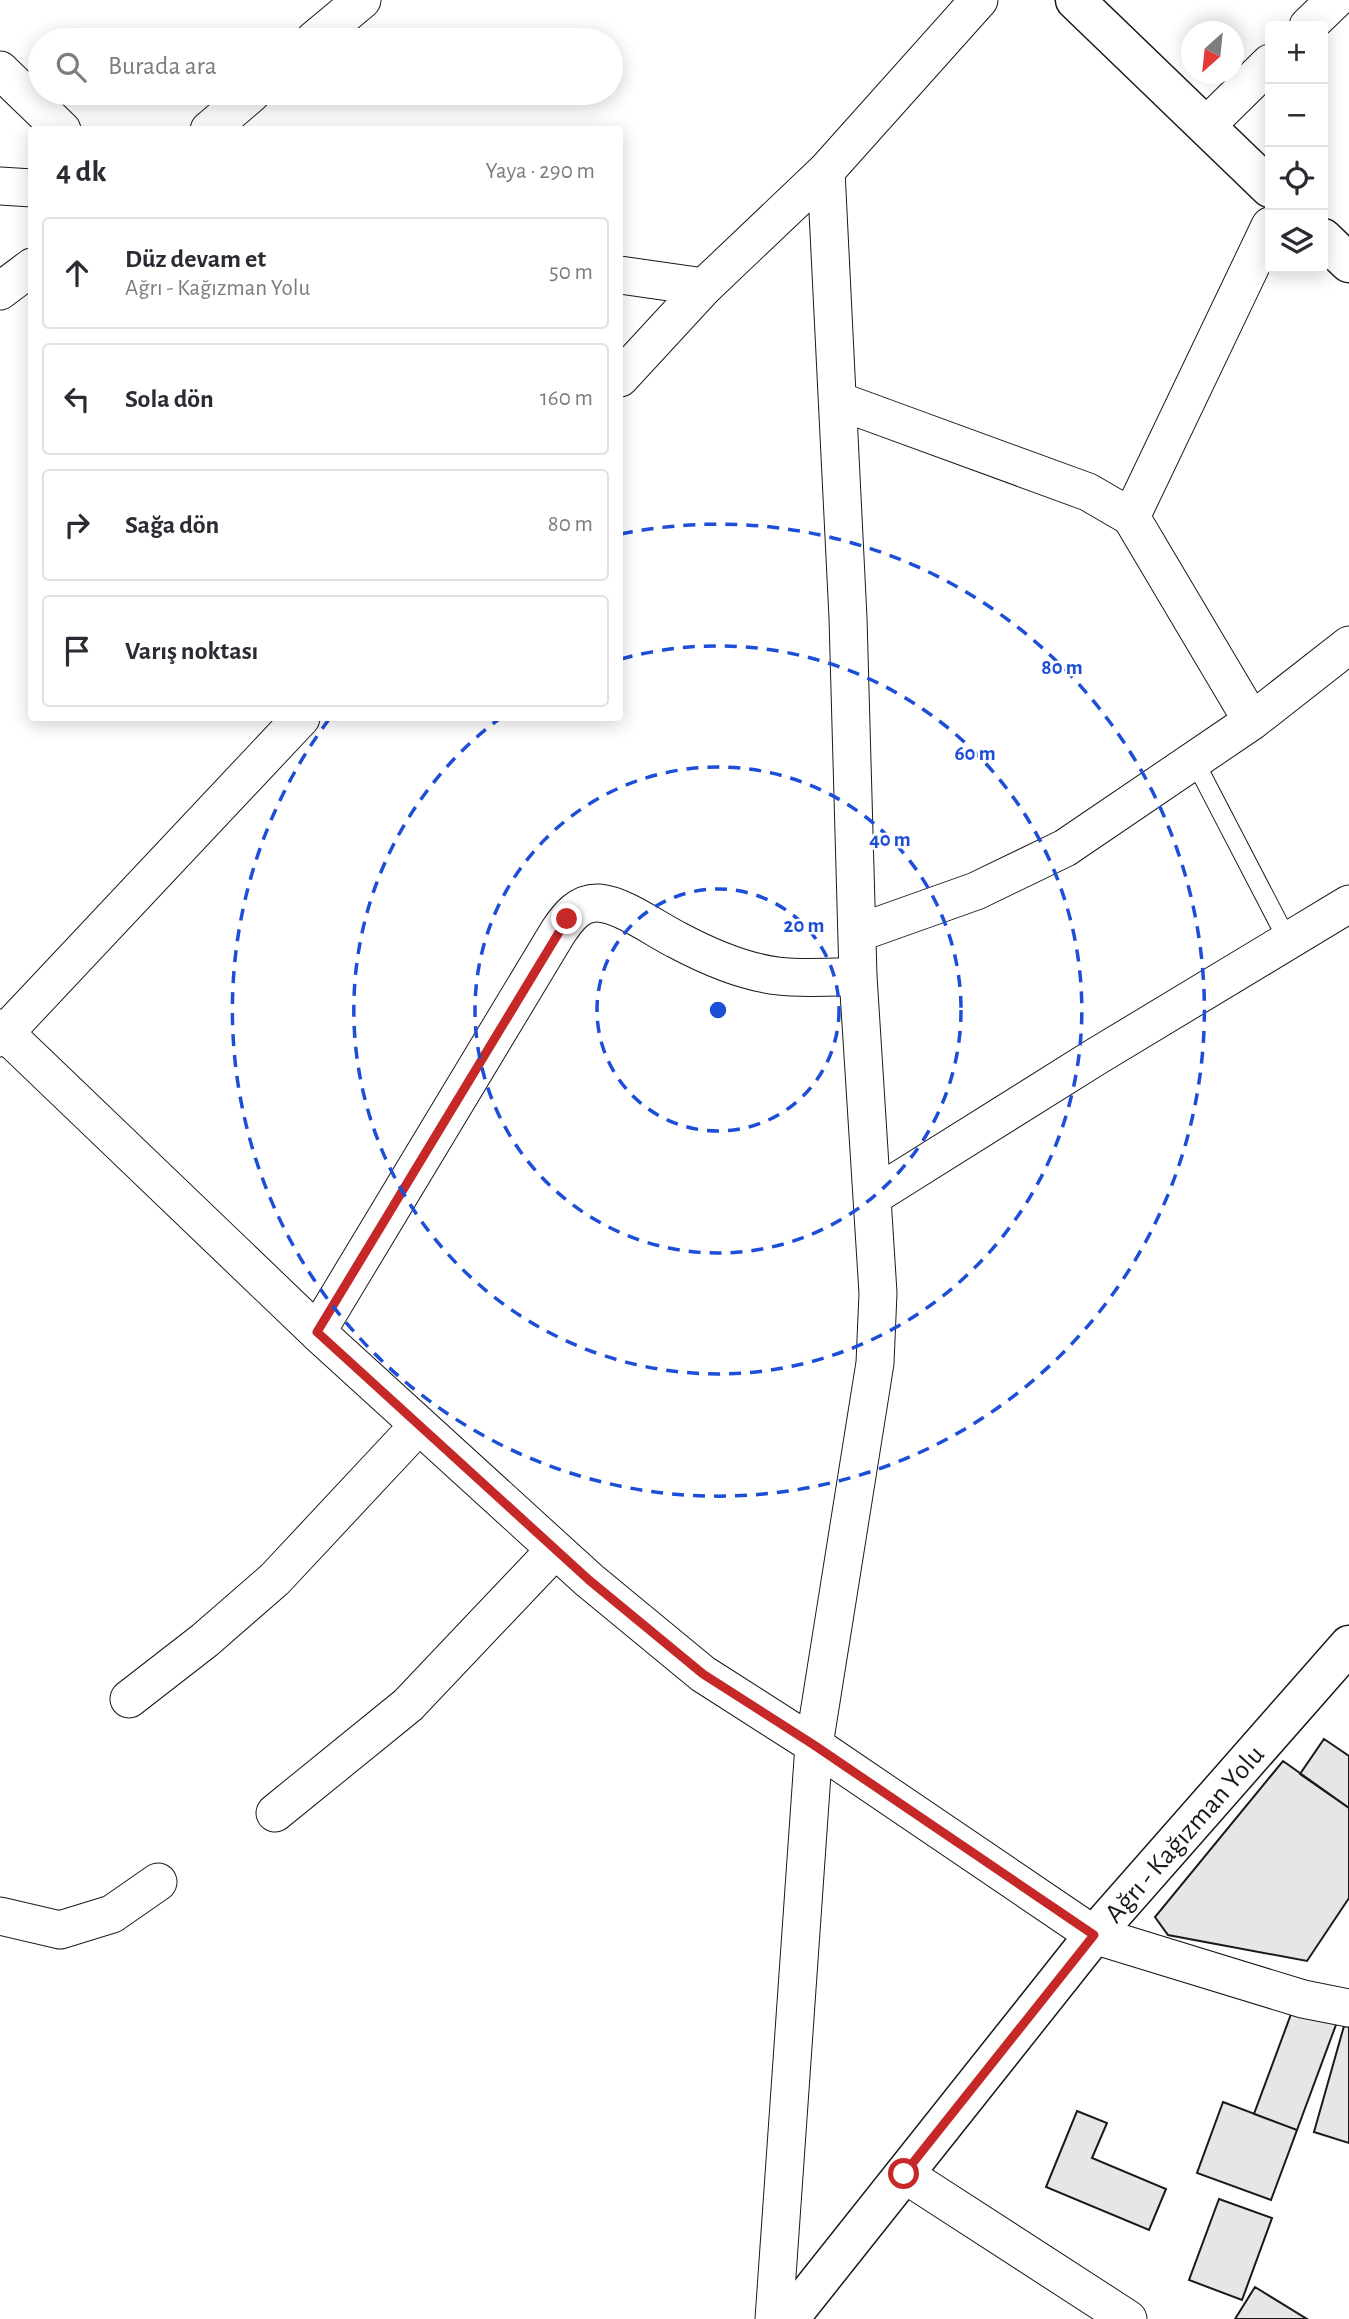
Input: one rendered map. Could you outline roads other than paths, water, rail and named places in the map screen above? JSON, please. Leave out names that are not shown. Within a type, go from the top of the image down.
[{"type":"main road","points":[[1075,0],[1265,183]]},
{"type":"main road","points":[[1328,243],[1349,263]]},
{"type":"main road","name":"Ağrı - Kağızman Yolu","points":[[789,2319],[1094,1935],[1349,1645]]},
{"type":"street","points":[[328,28],[362,0]]},
{"type":"street","points":[[623,375],[704,287],[826,171],[979,0]]},
{"type":"street","points":[[1206,126],[1265,68]]},
{"type":"street","points":[[0,70],[28,97]]},
{"type":"street","points":[[36,105],[58,126]]},
{"type":"street","points":[[214,126],[238,105]]},
{"type":"street","points":[[774,2319],[814,1745],[875,1363],[878,1293],[858,975],[839,401],[826,171]]},
{"type":"street","points":[[0,186],[28,188]]},
{"type":"street","points":[[1131,517],[1265,236]]},
{"type":"street","points":[[0,291],[28,270]]},
{"type":"street","points":[[623,275],[704,287]]},
{"type":"street","points":[[839,401],[1088,492],[1131,517],[1252,721]]},
{"type":"street","points":[[858,933],[976,891],[1065,848],[1252,721],[1349,645]]},
{"type":"street","points":[[298,721],[2,1033],[317,1332],[555,1550],[703,1674],[814,1745],[1094,1935],[1303,1999],[1349,2008]]},
{"type":"street","points":[[317,1332],[558,932],[582,905],[600,903],[613,906],[677,941],[715,957],[776,976],[815,978],[858,975]]},
{"type":"street","points":[[873,1197],[1097,1056],[1349,904]]},
{"type":"street","points":[[129,1699],[205,1640],[275,1579],[419,1425]]},
{"type":"street","points":[[275,1813],[408,1705],[555,1550]]},
{"type":"street","points":[[0,1916],[60,1930],[112,1914],[158,1882]]},
{"type":"street","points":[[904,2174],[1128,2319]]},
{"type":"lane","points":[[1194,760],[1287,941]]}]
